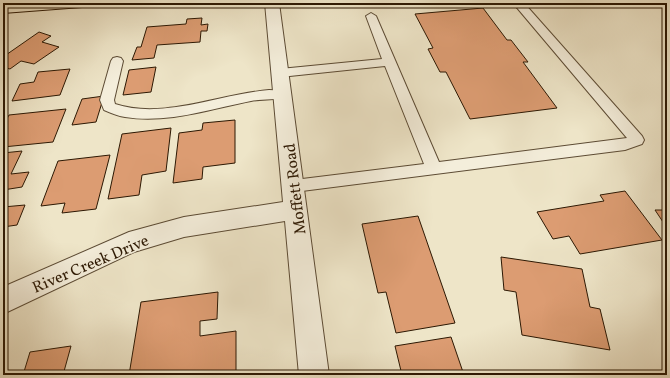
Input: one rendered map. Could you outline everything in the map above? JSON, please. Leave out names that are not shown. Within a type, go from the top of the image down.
[{"type":"main road","points":[[3,9],[82,3]]},
{"type":"street","name":"Moffett Road","points":[[272,3],[294,186],[314,375]]},
{"type":"street","name":"River Creek Drive","points":[[3,301],[129,243],[184,226],[296,210]]},
{"type":"lane","points":[[294,186],[625,145],[637,140],[518,3]]},
{"type":"lane","points":[[371,16],[434,169]]},
{"type":"lane","points":[[117,61],[107,100],[109,107],[118,112],[131,114],[166,112],[210,106],[255,96],[281,83],[389,62]]},
{"type":"building","points":[[483,8],[507,40],[511,40],[528,62],[523,62],[557,108],[470,119],[446,72],[440,72],[428,49],[433,48],[415,14]]},
{"type":"building","points":[[202,18],[201,25],[208,24],[207,31],[201,31],[200,42],[157,45],[154,58],[132,60],[137,47],[141,47],[147,27],[186,24],[187,19]]},
{"type":"building","points":[[39,32],[51,36],[42,42],[59,47],[34,64],[21,61],[10,69],[3,67],[3,57]]},
{"type":"building","points":[[156,67],[151,92],[123,95],[129,70]]},
{"type":"building","points":[[70,69],[60,95],[12,101],[20,84],[34,82],[38,72]]},
{"type":"building","points":[[104,96],[96,122],[72,125],[82,99]]},
{"type":"building","points":[[66,109],[53,142],[3,147],[3,126],[9,115]]},
{"type":"building","points":[[235,120],[235,163],[203,167],[202,179],[173,183],[179,133],[202,130],[203,123]]},
{"type":"building","points":[[171,128],[166,171],[142,175],[139,195],[108,199],[122,134]]},
{"type":"building","points":[[22,151],[11,174],[29,172],[22,187],[3,190],[3,153]]},
{"type":"building","points":[[110,155],[96,209],[62,213],[65,203],[41,206],[58,161]]},
{"type":"building","points":[[625,191],[662,240],[580,254],[569,236],[553,239],[537,212],[604,201],[600,195]]},
{"type":"building","points":[[25,205],[17,225],[3,227],[3,207]]},
{"type":"building","points":[[655,210],[667,210],[667,228]]},
{"type":"building","points":[[418,216],[455,323],[396,333],[386,292],[378,293],[362,224]]},
{"type":"building","points":[[501,257],[582,269],[590,307],[600,309],[610,350],[522,335],[516,292],[504,290]]},
{"type":"building","points":[[218,292],[217,319],[200,321],[200,336],[236,331],[236,372],[213,375],[129,375],[141,302]]},
{"type":"building","points":[[451,337],[464,375],[402,375],[395,346]]},
{"type":"building","points":[[71,346],[63,375],[23,375],[30,352]]},
{"type":"building","points":[[95,371],[94,375],[64,375]]}]
